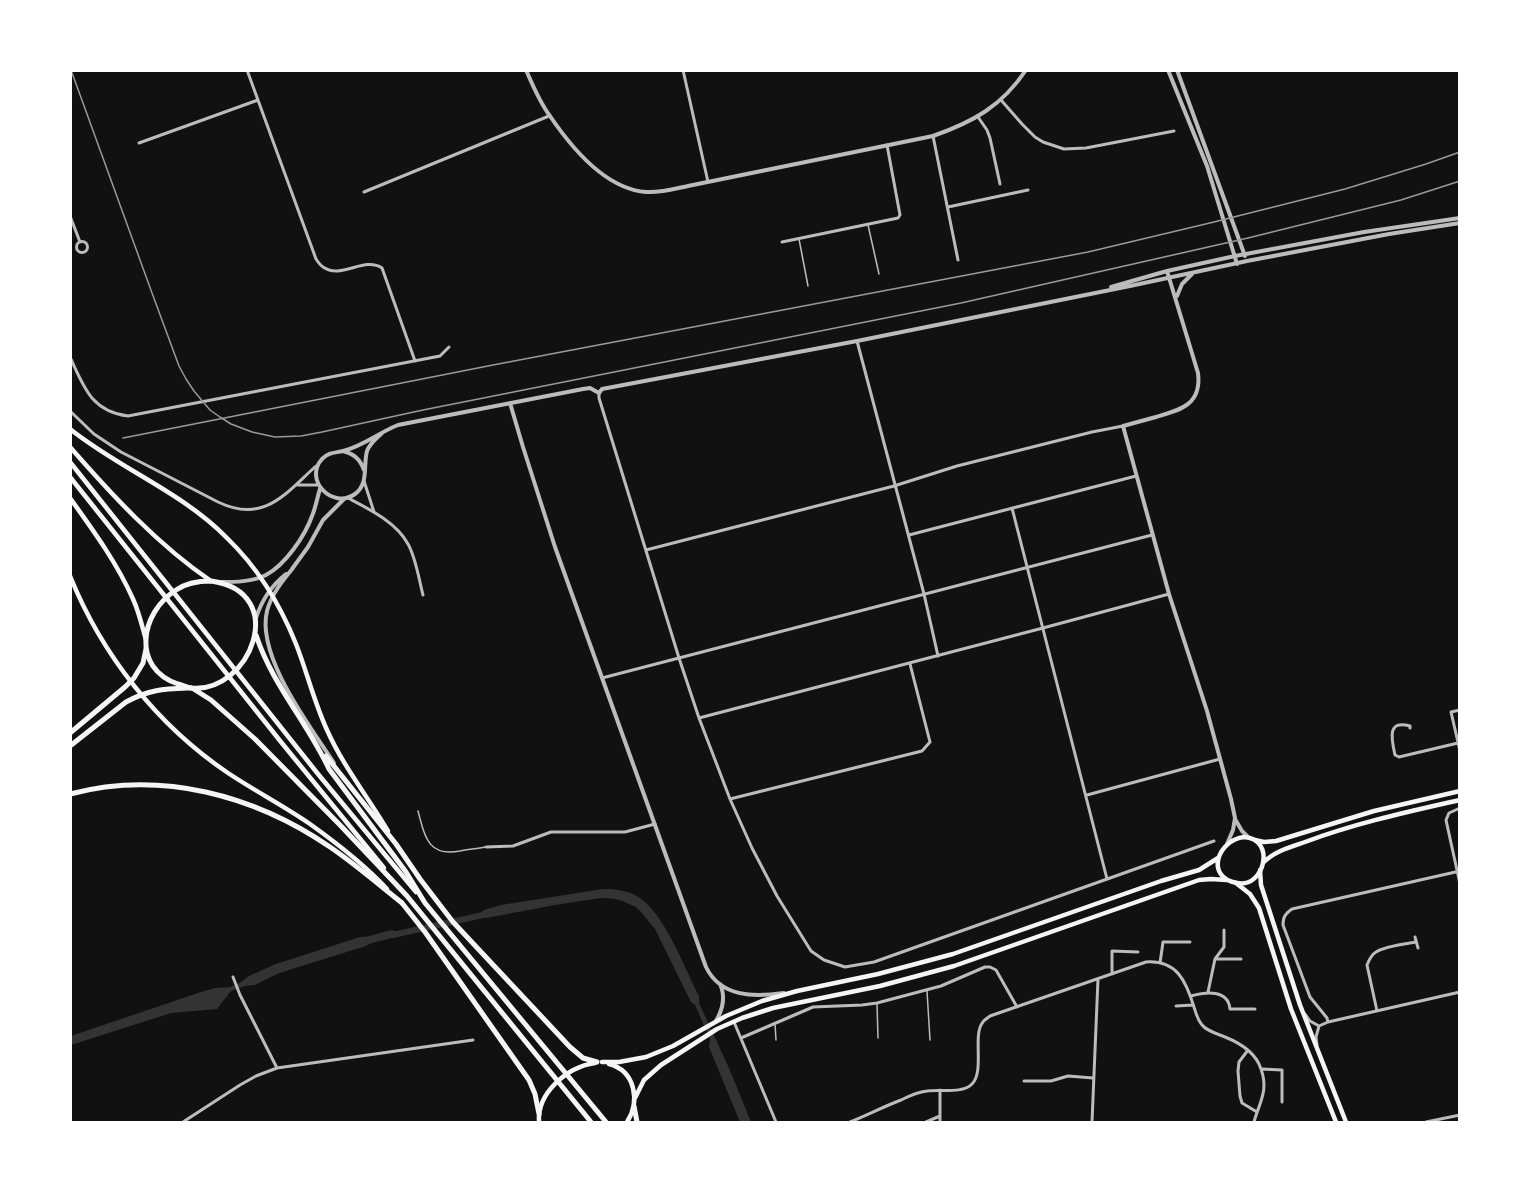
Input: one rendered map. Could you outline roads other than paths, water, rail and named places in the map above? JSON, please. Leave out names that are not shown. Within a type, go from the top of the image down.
[{"type":"highway","points":[[70,733],[134,678],[143,663],[146,631],[151,619],[169,595],[191,583],[211,580],[233,587],[242,593],[252,606],[256,618],[256,635],[273,676],[320,749],[396,844],[453,922],[570,1047],[583,1058],[599,1062]]},
{"type":"highway","points":[[70,746],[134,697],[152,690],[204,687],[234,673],[247,656],[256,635]]},
{"type":"highway","points":[[146,649],[151,664],[161,676],[191,688],[211,700],[255,739],[407,896],[591,1122]]},
{"type":"highway","points":[[320,749],[329,769],[406,872],[424,903],[606,1122]]},
{"type":"highway","points":[[70,794],[119,786],[156,785],[221,795],[295,825],[333,849],[402,903],[436,946],[529,1080],[535,1094],[539,1114]]},
{"type":"highway","points":[[634,1106],[637,1122]]},
{"type":"main road","points":[[70,429],[100,451],[194,509],[217,528],[240,552],[267,586],[289,628],[335,747],[396,844]]},
{"type":"main road","points":[[70,447],[158,538],[211,580]]},
{"type":"main road","points":[[70,462],[424,903]]},
{"type":"main road","points":[[70,477],[407,896]]},
{"type":"main road","points":[[70,498],[127,586],[137,608],[146,640]]},
{"type":"main road","points":[[70,576],[88,616],[114,659],[160,716],[213,762],[309,823],[352,855],[402,903]]},
{"type":"main road","points":[[539,1122],[540,1106],[551,1089],[575,1070],[587,1064],[620,1062],[646,1057],[750,1005],[953,954],[1198,870],[1218,858],[1225,847],[1236,839],[1276,841],[1365,813],[1458,791]]},
{"type":"main road","points":[[1236,884],[1251,882],[1264,862],[1277,852],[1382,817],[1460,800]]},
{"type":"main road","points":[[1255,840],[1262,847],[1264,862]]},
{"type":"main road","points":[[1218,858],[1218,871],[1226,880]]},
{"type":"main road","points":[[1260,870],[1261,885],[1300,1005],[1346,1122]]},
{"type":"main road","points":[[635,1098],[641,1084],[649,1075],[675,1055],[717,1029],[734,1022],[773,1008],[850,993],[927,974],[1191,883],[1211,879],[1226,880],[1236,884],[1250,894],[1259,908],[1291,1009],[1336,1122]]},
{"type":"main road","points":[[599,1062],[615,1065],[624,1072],[633,1085],[634,1106],[627,1122]]},
{"type":"street","points":[[247,70],[316,259],[332,271],[370,264],[382,268],[415,361]]},
{"type":"street","points":[[526,70],[549,116],[588,162],[621,185],[645,192],[708,182],[933,136],[957,128],[989,111],[1014,88],[1026,70]]},
{"type":"street","points":[[683,70],[708,182]]},
{"type":"street","points":[[1168,70],[1207,166],[1237,264]]},
{"type":"street","points":[[1177,70],[1247,261]]},
{"type":"street","points":[[139,143],[258,100]]},
{"type":"street","points":[[1001,100],[1035,137],[1064,149],[1086,148],[1174,131]]},
{"type":"street","points":[[364,192],[549,116]]},
{"type":"street","points":[[978,117],[990,138],[1000,184]]},
{"type":"street","points":[[933,136],[958,260]]},
{"type":"street","points":[[782,242],[898,218],[900,215],[887,145]]},
{"type":"street","points":[[948,207],[1028,190]]},
{"type":"street","points":[[70,216],[80,242]]},
{"type":"street","points":[[1099,291],[1167,271],[1235,256],[1364,232],[1460,218]]},
{"type":"street","points":[[1214,841],[874,962],[846,967],[824,960],[811,951],[777,896],[752,849],[699,718],[599,393],[602,389],[857,341],[1247,261],[1460,223]]},
{"type":"street","points":[[1364,232],[1389,234]]},
{"type":"street","points":[[646,550],[894,486],[957,465],[1178,411],[1189,404],[1196,393],[1198,373],[1167,271]]},
{"type":"street","points":[[1176,299],[1182,284],[1193,273]]},
{"type":"street","points":[[857,341],[924,594],[938,656]]},
{"type":"street","points":[[70,357],[85,390],[96,403],[111,412],[128,416],[440,356],[449,347]]},
{"type":"street","points":[[70,411],[94,434],[121,452],[218,502],[240,509],[262,508],[272,504],[329,454],[343,451],[398,425],[583,389],[590,388],[599,393]]},
{"type":"street","points":[[510,403],[555,547],[706,967],[710,975],[719,983],[738,993],[767,995],[797,992]]},
{"type":"street","points":[[1123,426],[1169,594],[1207,711],[1235,818],[1249,838]]},
{"type":"street","points":[[374,512],[364,480],[364,471],[369,447],[382,433]]},
{"type":"street","points":[[343,451],[357,457],[364,471]]},
{"type":"street","points":[[319,463],[316,474],[324,492],[334,498],[346,498],[374,512],[403,536],[409,545],[423,595]]},
{"type":"street","points":[[908,535],[1136,476]]},
{"type":"street","points":[[344,778],[282,680],[268,646],[266,619],[269,603],[308,547],[323,520],[346,498],[357,492],[364,480]]},
{"type":"street","points":[[295,485],[320,486]]},
{"type":"street","points":[[220,582],[256,579],[268,574],[278,566],[302,539],[312,518],[320,486]]},
{"type":"street","points":[[1012,508],[1107,879]]},
{"type":"street","points":[[602,678],[1152,535]]},
{"type":"street","points":[[256,618],[266,594],[293,568]]},
{"type":"street","points":[[699,718],[1169,594]]},
{"type":"street","points":[[730,799],[922,751],[930,742],[910,663]]},
{"type":"street","points":[[1460,710],[1451,712],[1460,751]]},
{"type":"street","points":[[1410,728],[1404,725],[1392,730],[1395,755],[1399,757],[1458,743]]},
{"type":"street","points":[[1087,795],[1220,759]]},
{"type":"street","points":[[1460,808],[1449,813],[1446,823],[1460,884]]},
{"type":"street","points":[[1225,847],[1233,830],[1235,818]]},
{"type":"street","points":[[486,847],[513,846],[551,832],[626,832],[655,824]]},
{"type":"street","points":[[1328,1022],[1310,997],[1283,925],[1286,913],[1292,909],[1458,872]]},
{"type":"street","points":[[1208,992],[1215,959],[1224,947],[1224,930]]},
{"type":"street","points":[[1377,1011],[1367,965],[1371,956],[1384,949],[1416,940],[1418,948]]},
{"type":"street","points":[[1160,963],[1163,942],[1190,942]]},
{"type":"street","points":[[1112,974],[1112,951],[1138,952]]},
{"type":"street","points":[[1215,959],[1241,959]]},
{"type":"street","points":[[850,1122],[918,1093],[964,1089],[974,1082],[979,1052],[979,1028],[990,1016],[1146,962],[1160,963],[1179,973],[1191,996],[1199,1022],[1204,1028],[1235,1042],[1248,1050],[1256,1059],[1261,1069],[1264,1089],[1254,1122]]},
{"type":"street","points":[[741,1038],[818,1006],[878,1003],[941,986],[990,967],[996,970],[1017,1007]]},
{"type":"street","points":[[233,977],[277,1068]]},
{"type":"street","points":[[1092,1122],[1098,979]]},
{"type":"street","points":[[715,1021],[723,1003],[719,983]]},
{"type":"street","points":[[1191,996],[1208,992],[1225,997],[1230,1002],[1230,1009],[1255,1009]]},
{"type":"street","points":[[1319,1026],[1460,992]]},
{"type":"street","points":[[1176,1006],[1193,1005]]},
{"type":"street","points":[[1300,1005],[1310,1021],[1319,1026]]},
{"type":"street","points":[[734,1022],[776,1122]]},
{"type":"street","points":[[1319,1026],[1316,1037],[1319,1057]]},
{"type":"street","points":[[183,1122],[240,1085],[277,1068],[473,1040]]},
{"type":"street","points":[[1248,1050],[1239,1062],[1240,1096],[1242,1102],[1257,1112]]},
{"type":"street","points":[[1261,1069],[1282,1070],[1282,1102]]},
{"type":"street","points":[[1024,1081],[1051,1081],[1068,1076],[1093,1078]]},
{"type":"street","points":[[940,1090],[940,1122]]},
{"type":"street","points":[[926,1122],[940,1116]]},
{"type":"street","points":[[1426,1122],[1458,1117]]},
{"type":"lane","points":[[867,224],[879,274]]},
{"type":"lane","points":[[799,238],[808,286]]},
{"type":"lane","points":[[418,811],[425,837],[438,850],[453,853],[486,847]]},
{"type":"lane","points":[[927,990],[930,1040]]},
{"type":"lane","points":[[878,1003],[878,1038]]},
{"type":"lane","points":[[775,1023],[776,1040]]},
{"type":"waterway","points":[[393,935],[483,915]]},
{"type":"tram line","points":[[71,70],[179,366],[186,379],[210,410],[220,417],[252,432],[275,437],[322,432],[961,303],[1248,238],[1401,200],[1460,181]]},
{"type":"railway","points":[[123,438],[1088,252],[1345,189],[1460,152]]}]
